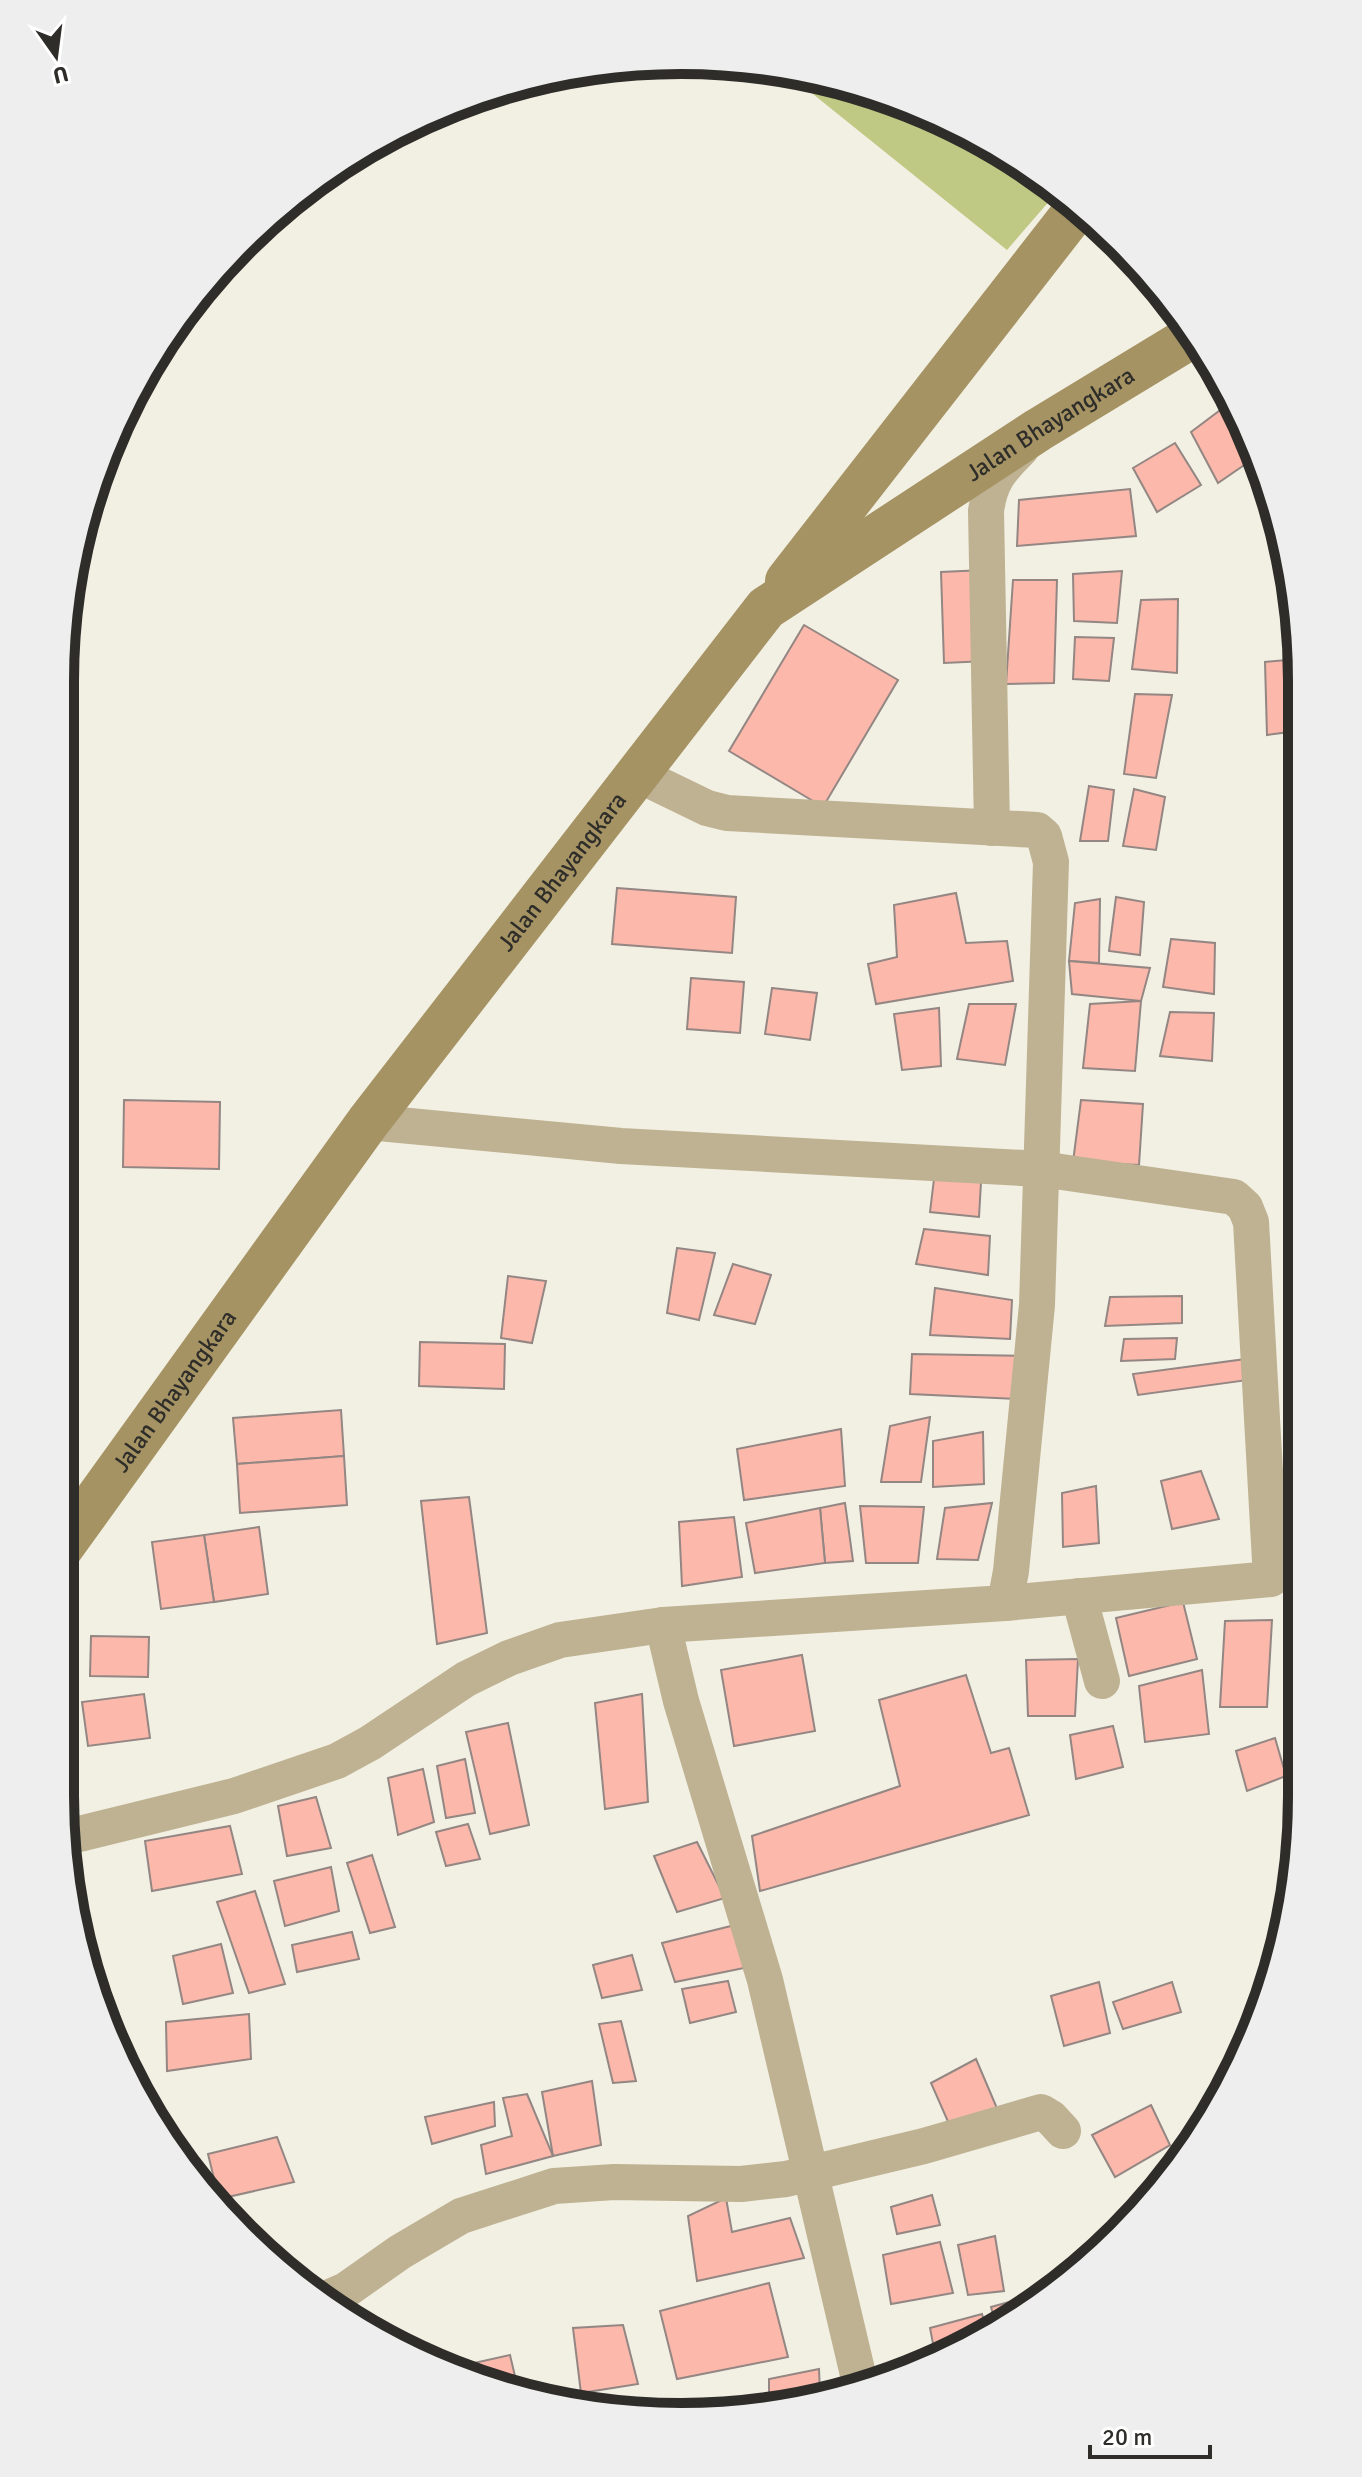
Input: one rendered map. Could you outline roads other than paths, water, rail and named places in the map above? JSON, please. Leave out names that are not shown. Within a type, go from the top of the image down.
[{"type":"main road","points":[[766,608],[1071,216]]},
{"type":"main road","name":"Jalan Bhayangkara","points":[[74,1531],[368,1122],[766,608],[1038,430],[1184,341]]},
{"type":"street","points":[[992,828],[988,492],[998,472],[1038,430]]},
{"type":"street","points":[[639,775],[707,808],[727,813],[1037,830],[1044,836],[1051,862],[1037,1305],[1011,1571],[1005,1603]]},
{"type":"street","points":[[75,1835],[234,1796],[337,1761],[370,1743],[466,1679],[509,1658],[560,1640],[663,1625],[1005,1603],[1285,1578],[1251,1222],[1245,1207],[1234,1197],[1041,1169],[621,1146],[368,1122]]},
{"type":"street","points":[[1079,1596],[1102,1681]]},
{"type":"street","points":[[663,1625],[681,1701],[765,1980],[858,2376]]},
{"type":"street","points":[[335,2295],[461,2216],[554,2186],[614,2182],[741,2184],[786,2179],[924,2146],[1041,2112],[1063,2131]]}]
